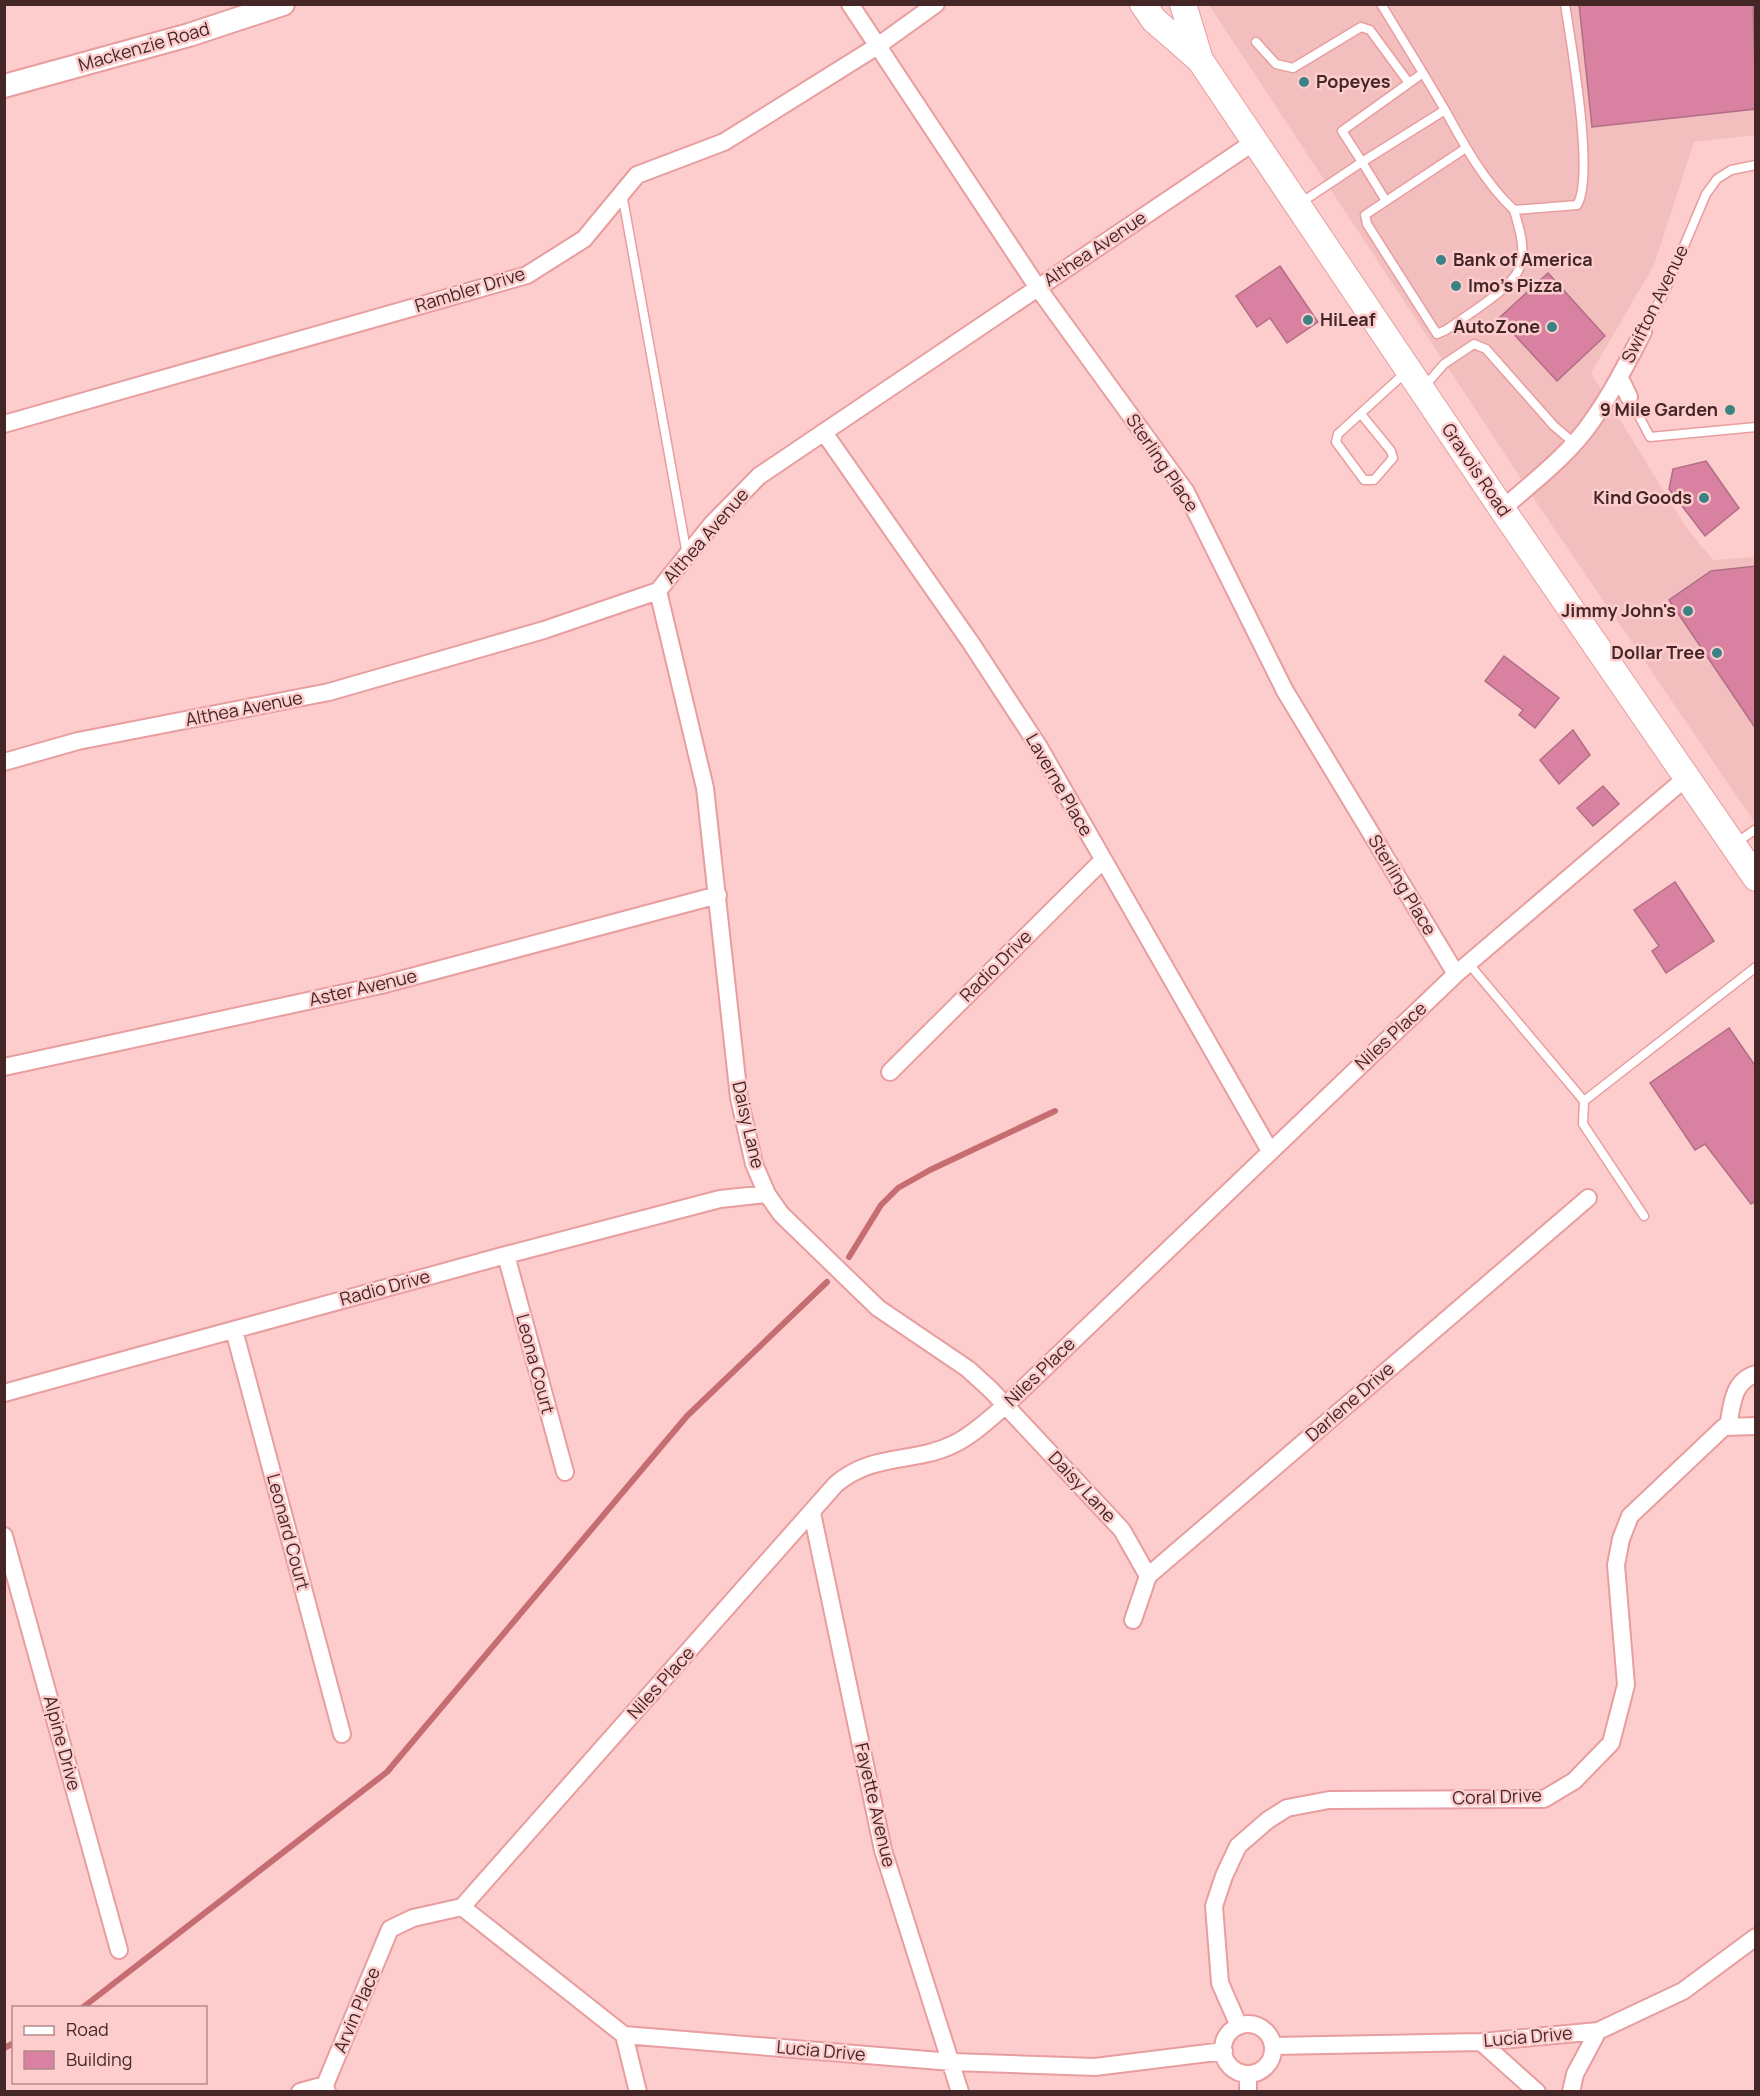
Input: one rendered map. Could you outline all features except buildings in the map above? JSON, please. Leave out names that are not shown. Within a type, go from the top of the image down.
[{"type":"main road","name":"Mackenzie Road","points":[[4,86],[189,34],[283,4]]},
{"type":"main road","name":"Gravois Road","points":[[1143,4],[1154,20],[1200,60],[1502,509],[1755,878]]},
{"type":"main road","name":"Gravois Road","points":[[1183,4],[1200,60]]},
{"type":"street","name":"Sterling Place","points":[[850,4],[1038,288],[1186,492],[1286,691],[1462,969]]},
{"type":"street","name":"Rambler Drive","points":[[4,424],[527,275],[584,238],[637,175],[724,142],[879,45],[936,4]]},
{"type":"street","name":"Althea Avenue","points":[[4,762],[78,741],[328,692],[544,630],[658,591],[712,524],[759,476],[825,434],[1254,142]]},
{"type":"street","name":"Swifton Avenue","points":[[1502,509],[1560,457],[1591,423],[1620,378],[1643,332]]},
{"type":"street","points":[[1620,378],[1629,397]]},
{"type":"street","name":"Laverne Place","points":[[825,434],[1007,696],[1039,747],[1102,861],[1270,1151]]},
{"type":"street","name":"Daisy Lane","points":[[658,591],[705,788],[739,1098],[754,1164],[767,1194],[782,1214],[878,1308],[968,1369],[1006,1405],[1122,1530],[1148,1576]]},
{"type":"street","name":"Niles Place","points":[[462,1907],[836,1484],[853,1470],[954,1444],[1006,1405],[1462,969],[1687,777]]},
{"type":"street","name":"Radio Drive","points":[[890,1072],[1102,861]]},
{"type":"street","name":"Aster Avenue","points":[[4,1067],[381,985],[718,895]]},
{"type":"street","name":"Radio Drive","points":[[4,1394],[506,1255],[720,1199],[767,1194]]},
{"type":"street","name":"Darlene Drive","points":[[1148,1576],[1588,1198]]},
{"type":"street","name":"Leona Court","points":[[506,1255],[565,1472]]},
{"type":"street","name":"Leonard Court","points":[[234,1330],[342,1734]]},
{"type":"street","points":[[1755,1374],[1748,1377],[1735,1390],[1728,1427],[1755,1426]]},
{"type":"street","name":"Coral Drive","points":[[1239,2026],[1220,1983],[1214,1906],[1224,1875],[1238,1846],[1268,1820],[1287,1808],[1329,1800],[1544,1799],[1574,1781],[1611,1743],[1626,1685],[1616,1565],[1621,1539],[1630,1516],[1724,1427],[1728,1427]]},
{"type":"street","name":"Fayette Avenue","points":[[812,1513],[883,1850],[960,2091]]},
{"type":"street","name":"Alpine Drive","points":[[4,1536],[119,1950]]},
{"type":"street","points":[[1133,1620],[1148,1576]]},
{"type":"street","points":[[462,1907],[624,2035],[638,2091]]},
{"type":"street","name":"Arvin Place","points":[[326,2088],[390,1929],[413,1918],[462,1907]]},
{"type":"street","name":"Lucia Drive","points":[[1273,2046],[1481,2042],[1598,2031],[1683,1991],[1755,1937]]},
{"type":"street","points":[[1239,2026],[1258,2026],[1270,2037],[1273,2046],[1269,2062],[1256,2073],[1248,2074],[1232,2068],[1224,2051],[1230,2033],[1239,2026]]},
{"type":"street","points":[[1571,2091],[1575,2074],[1598,2031]]},
{"type":"street","name":"Lucia Drive","points":[[624,2035],[952,2062],[1095,2067],[1224,2051]]},
{"type":"street","points":[[1481,2042],[1537,2091]]},
{"type":"street","points":[[1248,2074],[1248,2091]]},
{"type":"street","points":[[300,2091],[326,2088]]},
{"type":"lane","points":[[1381,4],[1466,148],[1504,201],[1514,210],[1522,250],[1517,273],[1509,284],[1446,330],[1437,334],[1367,224],[1365,215],[1466,148]]},
{"type":"lane","points":[[1514,210],[1577,205],[1583,196],[1583,142],[1565,4]]},
{"type":"lane","points":[[1256,42],[1276,64],[1293,69],[1360,27],[1370,30],[1409,83]]},
{"type":"lane","points":[[1386,201],[1342,131],[1423,73]]},
{"type":"lane","points":[[1299,204],[1445,110]]},
{"type":"lane","name":"Swifton Avenue","points":[[1643,332],[1665,291],[1706,194],[1717,179],[1731,170],[1755,165]]},
{"type":"lane","points":[[622,193],[687,555]]},
{"type":"lane","points":[[1361,414],[1391,451],[1393,458],[1374,480],[1365,480],[1336,442],[1338,434],[1361,414],[1474,344],[1486,349],[1501,362],[1554,426],[1574,442]]},
{"type":"lane","points":[[1629,397],[1650,437],[1755,427]]},
{"type":"lane","points":[[1733,845],[1755,829]]},
{"type":"lane","points":[[1584,1101],[1755,967]]},
{"type":"lane","points":[[1462,969],[1584,1101],[1583,1124],[1644,1216]]},
{"type":"shaded area","points":[[1209,5],[1755,5],[1755,135],[1694,142],[1654,265],[1591,373],[1686,527],[1713,560],[1755,557],[1755,823],[1547,518]]},
{"type":"waterway","points":[[849,1257],[881,1205],[898,1188],[930,1170],[1055,1111]]},
{"type":"waterway","points":[[85,2006],[387,1772],[687,1416],[827,1282]]},
{"type":"waterway","points":[[4,2048],[12,2044]]},
{"type":"place","name":"Popeyes","points":[[1304,82]]},
{"type":"place","name":"Bank of America","points":[[1441,260]]},
{"type":"place","name":"Imo's Pizza","points":[[1456,286]]},
{"type":"place","name":"HiLeaf","points":[[1308,320]]},
{"type":"place","name":"AutoZone","points":[[1552,327]]},
{"type":"place","name":"9 Mile Garden","points":[[1730,410]]},
{"type":"place","name":"Kind Goods","points":[[1704,498]]},
{"type":"place","name":"Jimmy John's","points":[[1688,611]]},
{"type":"place","name":"Dollar Tree","points":[[1717,653]]}]
